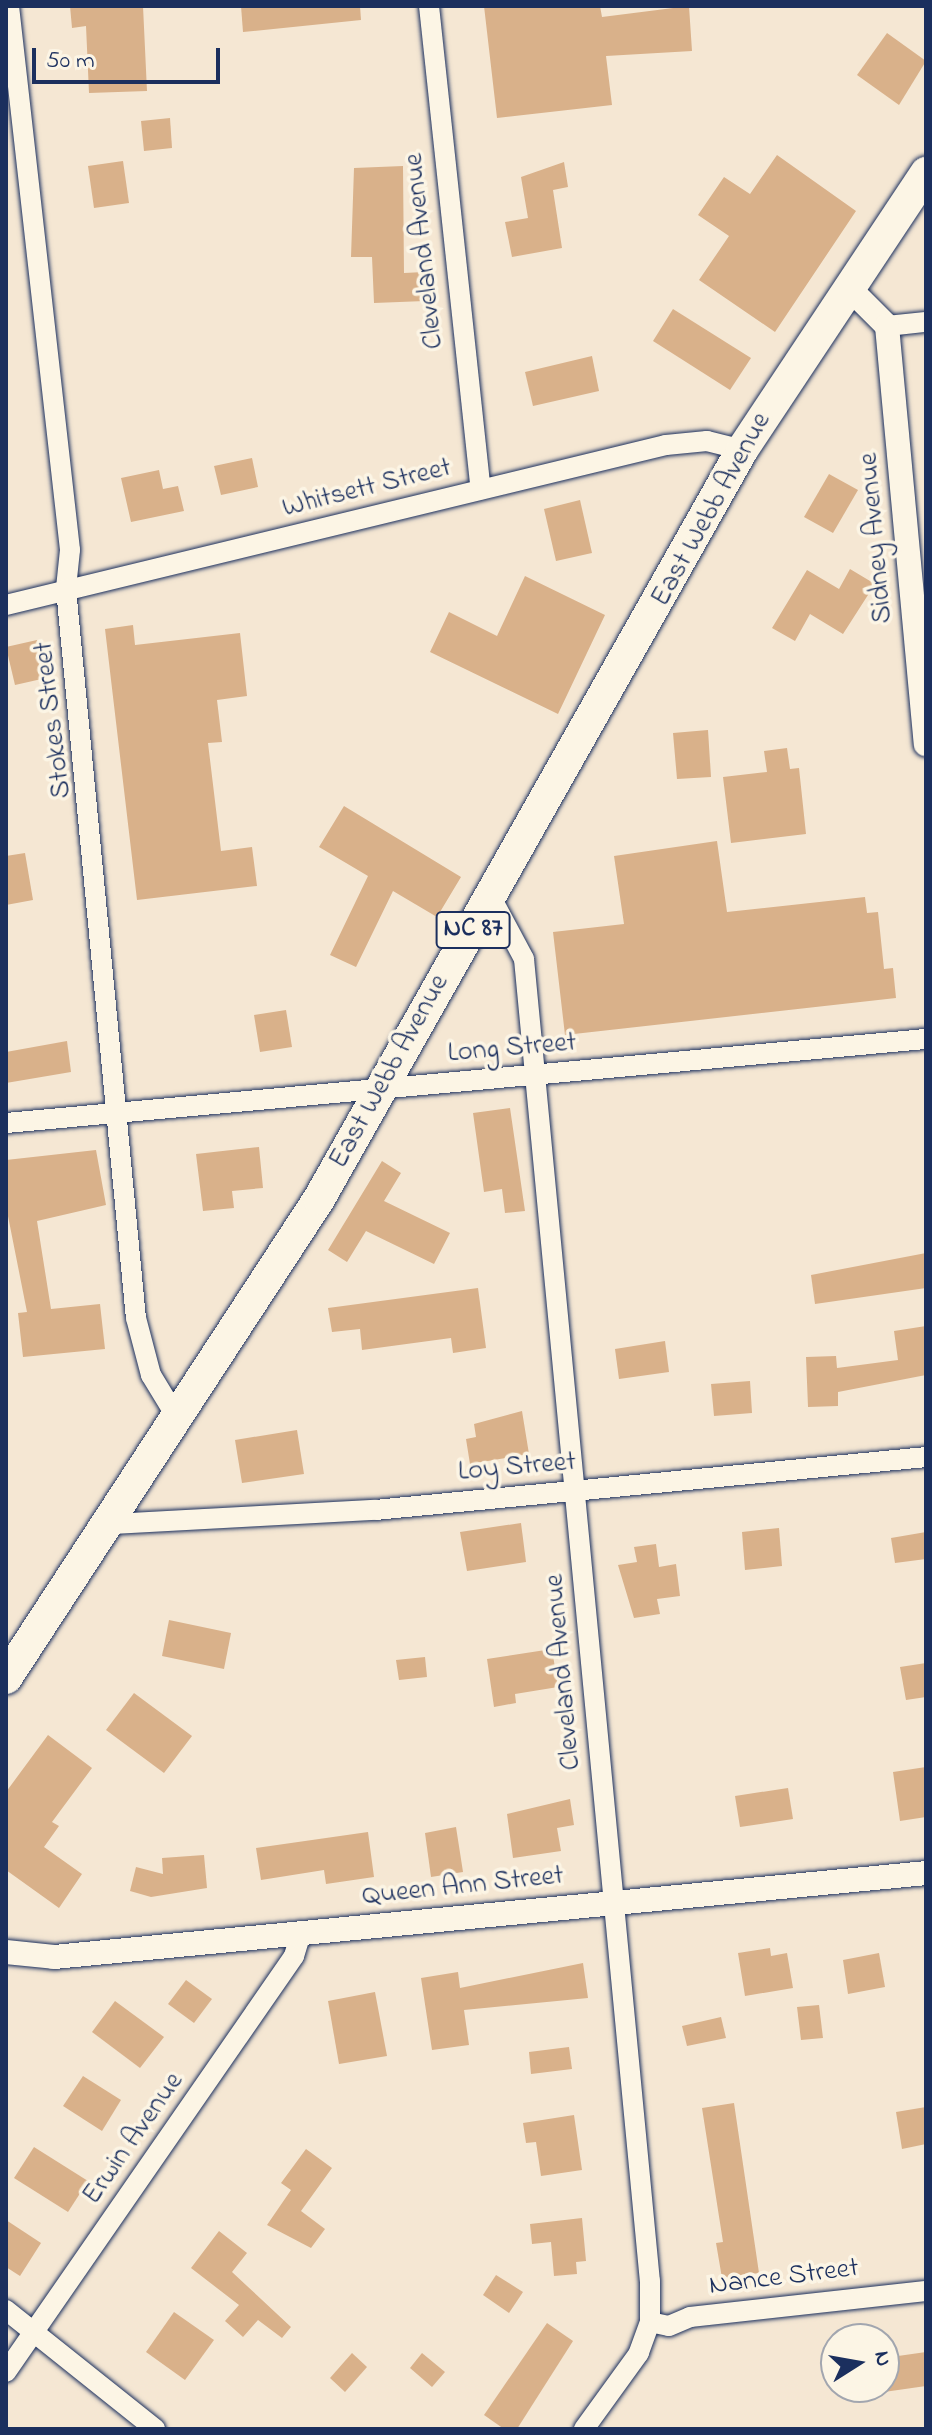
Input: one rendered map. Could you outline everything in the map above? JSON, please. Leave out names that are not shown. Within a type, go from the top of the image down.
[{"type":"highway","name":"East Webb Avenue","points":[[6,1678],[113,1524],[179,1421],[492,899],[742,450],[847,286],[926,173]]},
{"type":"street","name":"Stokes Street","points":[[9,6],[70,550],[66,589],[120,1113],[136,1318],[151,1375],[179,1421]]},
{"type":"street","name":"Cleveland Avenue","points":[[429,6],[481,489]]},
{"type":"street","points":[[847,286],[887,326],[926,322]]},
{"type":"street","name":"Sidney Avenue","points":[[887,326],[920,616],[926,744]]},
{"type":"street","name":"Whitsett Street","points":[[6,605],[666,445],[707,441],[742,450]]},
{"type":"street","name":"Cleveland Avenue","points":[[492,899],[524,959],[614,1901],[650,2322],[639,2353],[584,2429]]},
{"type":"street","name":"Long Street","points":[[6,1123],[926,1039]]},
{"type":"street","name":"Loy Street","points":[[113,1524],[575,1491],[926,1457]]},
{"type":"street","name":"Queen Ann Street","points":[[6,1952],[54,1957],[926,1873]]},
{"type":"street","name":"Erwin Avenue","points":[[6,2372],[294,1956],[301,1933]]},
{"type":"street","name":"Nance Street","points":[[650,2322],[669,2326],[690,2317],[926,2291]]},
{"type":"street","points":[[6,2310],[155,2429]]},
{"type":"building","points":[[70,6],[143,6],[147,91],[89,93],[86,26],[72,28]]},
{"type":"building","points":[[241,6],[360,6],[361,20],[243,32]]},
{"type":"building","points":[[484,6],[600,6],[602,17],[689,6],[692,51],[606,56],[612,105],[497,118]]},
{"type":"building","points":[[887,33],[926,61],[899,105],[857,75]]},
{"type":"building","points":[[170,118],[172,148],[144,151],[141,121]]},
{"type":"building","points":[[777,155],[856,211],[775,332],[699,280],[729,236],[698,215],[724,177],[750,194]]},
{"type":"building","points":[[123,161],[129,203],[94,208],[88,166]]},
{"type":"building","points":[[564,162],[568,187],[553,190],[562,248],[512,257],[505,222],[528,218],[521,177]]},
{"type":"building","points":[[403,166],[404,273],[424,272],[425,301],[374,303],[372,257],[351,257],[354,168]]},
{"type":"building","points":[[673,309],[751,358],[730,390],[653,341]]},
{"type":"building","points":[[592,356],[599,391],[533,406],[525,372]]},
{"type":"building","points":[[252,458],[258,487],[221,495],[214,466]]},
{"type":"building","points":[[159,470],[163,489],[178,486],[184,511],[131,522],[121,478]]},
{"type":"building","points":[[829,474],[858,490],[833,533],[804,517]]},
{"type":"building","points":[[580,500],[592,553],[556,561],[544,509]]},
{"type":"building","points":[[850,569],[875,584],[843,634],[810,614],[795,641],[772,628],[807,570],[839,589]]},
{"type":"building","points":[[525,576],[605,615],[558,714],[430,652],[449,612],[497,636]]},
{"type":"building","points":[[133,625],[135,645],[240,633],[247,696],[217,700],[222,742],[208,743],[221,851],[252,847],[257,886],[137,900],[105,629]]},
{"type":"building","points":[[37,640],[46,678],[15,685],[6,647]]},
{"type":"building","points":[[708,730],[711,777],[677,779],[673,733]]},
{"type":"building","points":[[787,748],[790,769],[799,768],[806,834],[731,843],[723,777],[767,772],[764,751]]},
{"type":"building","points":[[344,806],[461,877],[437,917],[393,891],[356,967],[330,955],[368,876],[319,847]]},
{"type":"building","points":[[717,841],[727,912],[865,897],[867,913],[878,912],[884,969],[893,968],[896,998],[565,1035],[553,932],[624,924],[614,856]]},
{"type":"building","points":[[25,853],[33,900],[6,905],[6,856]]},
{"type":"building","points":[[286,1010],[292,1047],[260,1052],[254,1015]]},
{"type":"building","points":[[67,1041],[71,1072],[6,1083],[6,1052]]},
{"type":"building","points":[[510,1108],[525,1211],[505,1213],[502,1189],[484,1192],[473,1113]]},
{"type":"building","points":[[259,1147],[263,1188],[232,1191],[234,1208],[203,1211],[196,1154]]},
{"type":"building","points":[[96,1150],[106,1205],[37,1221],[51,1309],[100,1304],[105,1349],[23,1357],[18,1313],[27,1312],[6,1206],[6,1160]]},
{"type":"building","points":[[382,1161],[401,1173],[384,1201],[450,1233],[434,1264],[366,1231],[347,1262],[328,1250]]},
{"type":"building","points":[[926,1253],[926,1288],[815,1304],[811,1275]]},
{"type":"building","points":[[478,1288],[486,1348],[453,1353],[451,1338],[362,1350],[360,1329],[332,1332],[328,1308]]},
{"type":"building","points":[[926,1326],[926,1375],[838,1392],[838,1406],[808,1407],[806,1357],[836,1356],[837,1368],[898,1360],[894,1331]]},
{"type":"building","points":[[665,1341],[669,1372],[619,1379],[615,1349]]},
{"type":"building","points":[[750,1381],[752,1413],[714,1416],[711,1384]]},
{"type":"building","points":[[522,1411],[529,1454],[470,1464],[466,1439],[476,1437],[474,1424]]},
{"type":"building","points":[[297,1430],[304,1474],[242,1483],[235,1440]]},
{"type":"building","points":[[521,1523],[526,1562],[467,1571],[460,1532]]},
{"type":"building","points":[[779,1528],[782,1566],[745,1570],[742,1532]]},
{"type":"building","points":[[926,1532],[926,1559],[895,1563],[891,1538]]},
{"type":"building","points":[[656,1544],[659,1567],[676,1564],[680,1596],[657,1599],[660,1614],[634,1618],[618,1565],[637,1562],[634,1547]]},
{"type":"building","points":[[169,1620],[231,1633],[224,1669],[162,1656]]},
{"type":"building","points":[[552,1649],[558,1687],[515,1694],[516,1703],[494,1707],[487,1659]]},
{"type":"building","points":[[425,1657],[427,1677],[399,1680],[396,1660]]},
{"type":"building","points":[[926,1663],[926,1697],[906,1700],[900,1667]]},
{"type":"building","points":[[134,1693],[192,1736],[164,1773],[106,1730]]},
{"type":"building","points":[[48,1735],[92,1768],[52,1822],[59,1826],[44,1847],[82,1874],[59,1908],[6,1870],[6,1792]]},
{"type":"building","points":[[926,1767],[926,1817],[900,1821],[893,1772]]},
{"type":"building","points":[[788,1788],[793,1819],[740,1827],[735,1796]]},
{"type":"building","points":[[570,1799],[574,1825],[557,1828],[561,1851],[513,1858],[507,1814]]},
{"type":"building","points":[[456,1827],[463,1872],[431,1877],[425,1833]]},
{"type":"building","points":[[368,1832],[374,1877],[326,1884],[324,1870],[261,1880],[256,1848]]},
{"type":"building","points":[[204,1855],[207,1888],[151,1897],[130,1891],[136,1867],[163,1874],[162,1858]]},
{"type":"building","points":[[770,1948],[771,1956],[787,1953],[793,1988],[745,1996],[738,1953]]},
{"type":"building","points":[[879,1953],[885,1987],[848,1994],[843,1960]]},
{"type":"building","points":[[583,1963],[588,1998],[464,2010],[469,2045],[432,2050],[421,1978],[458,1972],[460,1988]]},
{"type":"building","points":[[186,1980],[212,1999],[194,2023],[168,2004]]},
{"type":"building","points":[[375,1992],[387,2056],[339,2064],[328,2001]]},
{"type":"building","points":[[115,2001],[164,2037],[140,2068],[92,2032]]},
{"type":"building","points":[[819,2005],[823,2038],[801,2040],[797,2007]]},
{"type":"building","points":[[721,2017],[726,2038],[687,2046],[682,2026]]},
{"type":"building","points":[[569,2047],[572,2069],[531,2074],[529,2052]]},
{"type":"building","points":[[83,2076],[121,2100],[102,2131],[63,2106]]},
{"type":"building","points":[[734,2103],[759,2273],[722,2278],[716,2243],[723,2242],[702,2108]]},
{"type":"building","points":[[926,2107],[926,2144],[902,2149],[896,2112]]},
{"type":"building","points":[[574,2115],[582,2170],[541,2176],[536,2142],[526,2143],[523,2123]]},
{"type":"building","points":[[34,2147],[88,2181],[68,2212],[14,2178]]},
{"type":"building","points":[[306,2149],[332,2168],[301,2211],[325,2229],[311,2248],[267,2225],[291,2190],[281,2183]]},
{"type":"building","points":[[582,2218],[586,2261],[576,2262],[577,2274],[554,2276],[551,2242],[532,2244],[530,2224]]},
{"type":"building","points":[[6,2220],[41,2243],[20,2276],[6,2267]]},
{"type":"building","points":[[219,2231],[247,2253],[232,2272],[291,2327],[282,2338],[258,2320],[243,2337],[225,2321],[239,2305],[191,2268]]},
{"type":"building","points":[[496,2275],[523,2292],[509,2313],[483,2295]]},
{"type":"building","points":[[174,2312],[214,2340],[185,2380],[146,2352]]},
{"type":"building","points":[[547,2323],[573,2341],[517,2429],[504,2429],[484,2415]]},
{"type":"building","points":[[926,2352],[926,2386],[900,2390],[900,2356]]},
{"type":"building","points":[[352,2353],[367,2367],[345,2392],[330,2378]]},
{"type":"building","points":[[422,2353],[445,2372],[432,2387],[410,2368]]}]
